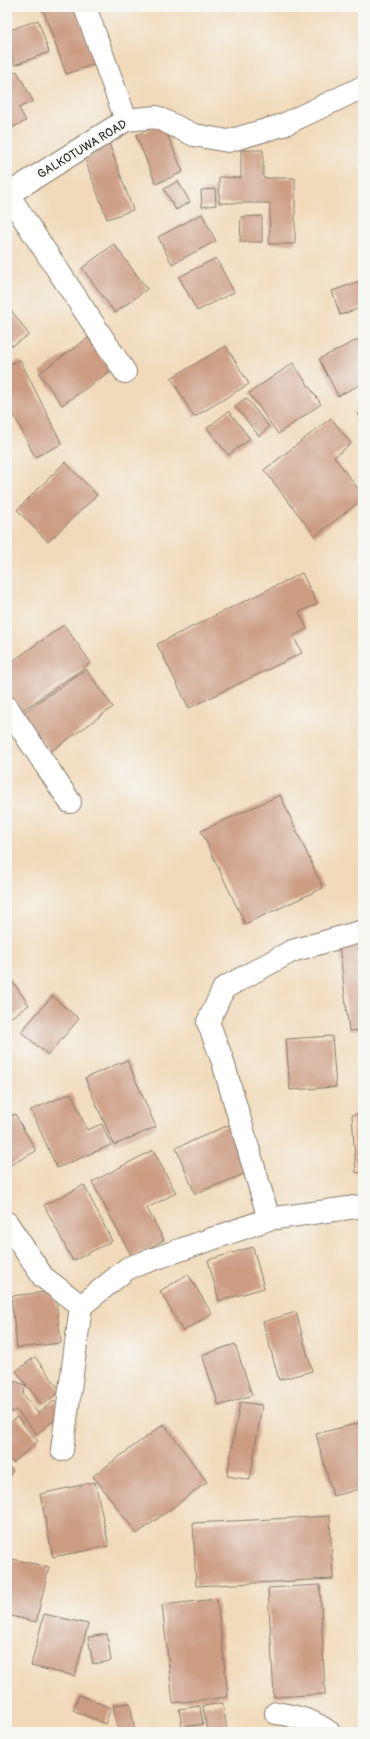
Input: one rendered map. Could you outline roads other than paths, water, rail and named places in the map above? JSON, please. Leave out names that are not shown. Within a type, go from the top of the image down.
[{"type":"street","points":[[86,7],[126,120]]},
{"type":"street","name":"GALKOTUWA ROAD","points":[[7,194],[126,120],[156,117],[194,135],[228,141],[282,124],[363,87]]},
{"type":"street","points":[[7,194],[125,372]]},
{"type":"street","points":[[7,707],[70,802]]},
{"type":"street","points":[[269,1219],[222,1059],[208,1022],[224,988],[292,951],[363,931]]},
{"type":"street","points":[[62,1450],[81,1306],[128,1268],[269,1219],[363,1206]]},
{"type":"street","points":[[7,1224],[42,1277],[81,1306]]},
{"type":"street","points":[[276,1713],[298,1717],[320,1726],[329,1732]]}]
